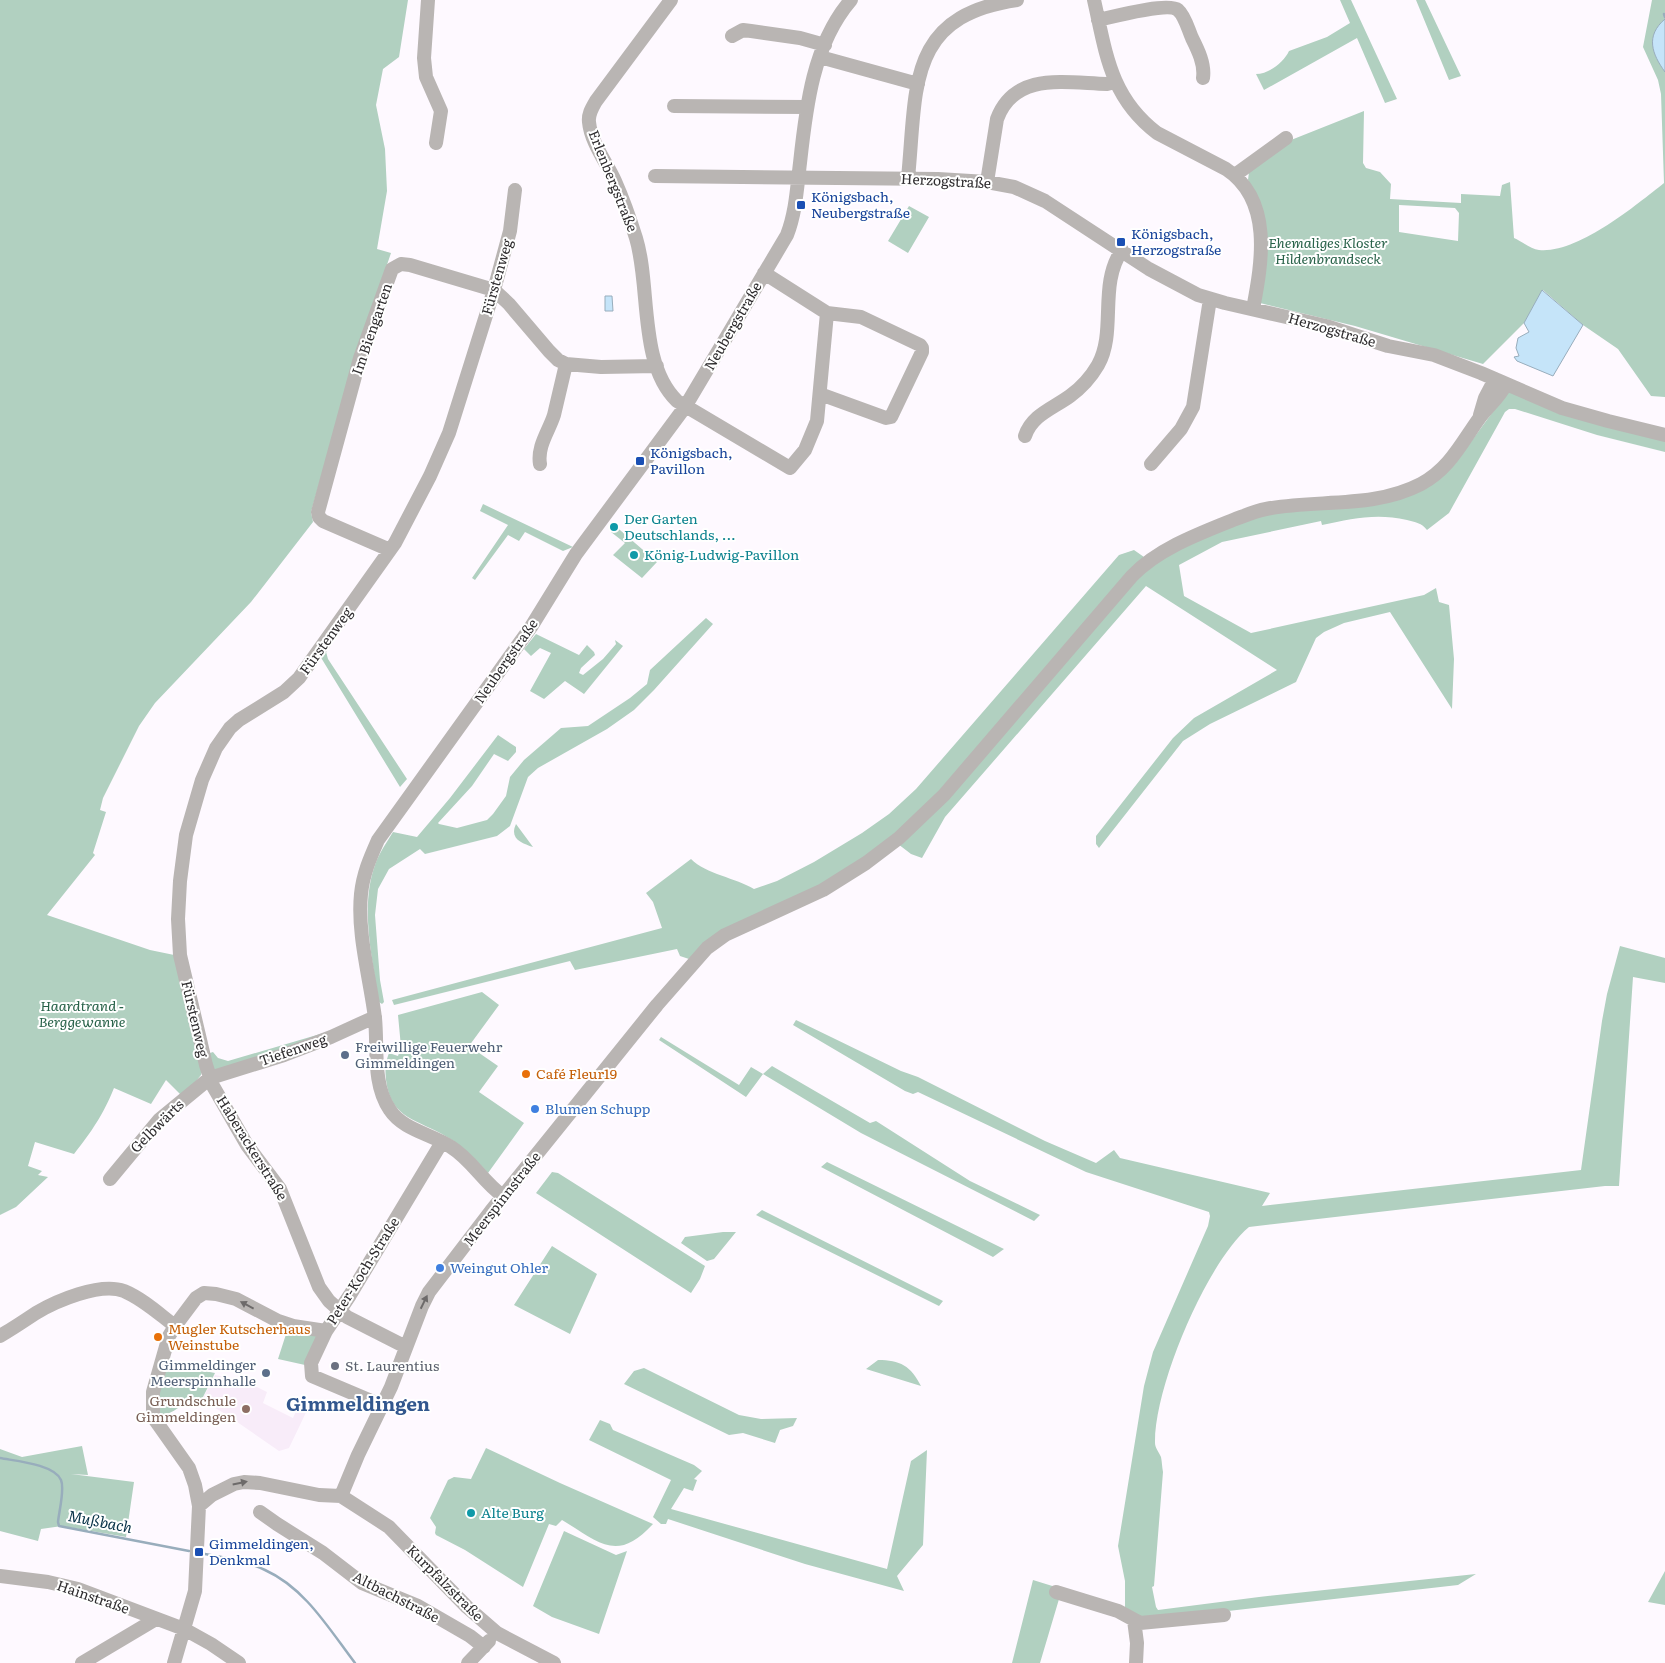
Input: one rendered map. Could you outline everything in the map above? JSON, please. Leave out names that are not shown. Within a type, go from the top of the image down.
[{"type":"street","points":[[428,0],[425,67],[429,84],[441,111],[436,143]]},
{"type":"street","name":"Erlenbergstraße","points":[[671,0],[596,101],[589,120],[591,132],[616,182],[639,249],[643,270],[647,322],[657,366],[672,396],[685,407],[790,468],[805,450],[817,421],[820,394]]},
{"type":"street","name":"Neubergstraße","points":[[503,1196],[491,1187],[483,1175],[467,1159],[442,1142],[393,1115],[383,1098],[377,1068],[375,1018],[365,961],[361,902],[365,868],[378,840],[531,627],[576,554],[685,407],[787,235],[791,224],[807,107],[822,51],[837,20],[851,0]]},
{"type":"street","points":[[908,178],[918,84],[922,66],[932,45],[946,28],[968,13],[984,7],[1017,0]]},
{"type":"street","points":[[1094,0],[1108,65],[1115,82],[1131,108],[1152,130],[1166,140],[1234,175],[1249,192],[1258,212],[1261,242],[1259,275],[1253,309]]},
{"type":"street","points":[[1098,20],[1162,7],[1173,7],[1178,10],[1199,53],[1204,70],[1203,78]]},
{"type":"street","points":[[732,36],[743,30],[800,38],[822,51],[918,84]]},
{"type":"street","points":[[987,182],[997,119],[1000,110],[1013,94],[1038,84],[1107,84],[1115,82]]},
{"type":"street","points":[[674,106],[807,107]]},
{"type":"street","points":[[1234,175],[1286,138]]},
{"type":"street","name":"Herzogstraße","points":[[655,176],[908,178],[987,182],[1014,188],[1034,196],[1182,287],[1210,299],[1319,324],[1388,346],[1434,355],[1501,381],[1562,408],[1608,422],[1665,435]]},
{"type":"street","name":"Fürstenweg","points":[[210,1078],[180,955],[178,926],[183,858],[193,808],[202,780],[223,736],[239,720],[284,692],[300,678],[390,550],[430,476],[449,433],[494,290],[510,231],[515,190]]},
{"type":"street","points":[[1025,436],[1032,422],[1081,387],[1099,363],[1106,337],[1112,270],[1115,260],[1122,250]]},
{"type":"street","name":"Im Biengarten","points":[[390,550],[323,520],[319,517],[318,512],[360,358],[392,268],[401,264],[410,265],[494,290],[509,304],[549,351],[558,360],[566,364]]},
{"type":"street","points":[[764,273],[827,313],[860,317],[920,345],[922,352],[889,418],[820,394],[827,313]]},
{"type":"street","points":[[1151,464],[1181,429],[1193,407],[1210,299]]},
{"type":"street","points":[[540,464],[541,446],[553,417],[566,364],[601,367],[657,366]]},
{"type":"street","name":"Meerspinnstraße","points":[[341,1496],[358,1455],[383,1406],[429,1292],[491,1211],[657,1004],[707,948],[725,935],[836,883],[877,855],[917,822],[944,795],[1144,564],[1190,539],[1265,509],[1384,498],[1412,488],[1430,478],[1456,454],[1479,418],[1485,398],[1501,381]]},
{"type":"street","name":"Tiefenweg","points":[[210,1078],[284,1055],[375,1018]]},
{"type":"street","name":"Gelbwärts","points":[[110,1178],[159,1120],[210,1078]]},
{"type":"street","name":"Haberackerstraße","points":[[210,1078],[239,1133],[280,1189],[319,1287],[329,1301],[347,1317],[406,1347]]},
{"type":"street","name":"Peter-Koch-Straße","points":[[174,1663],[195,1591],[198,1506],[195,1485],[189,1468],[153,1417],[153,1392],[169,1336],[199,1296],[204,1293],[236,1300],[278,1321],[293,1326],[326,1331],[442,1142]]},
{"type":"street","points":[[0,1336],[47,1307],[92,1290],[104,1289],[122,1290],[131,1294],[175,1326]]},
{"type":"street","points":[[326,1331],[311,1363],[312,1376],[383,1406]]},
{"type":"street","points":[[198,1506],[212,1495],[234,1484],[244,1482],[254,1482],[318,1495],[341,1496]]},
{"type":"street","name":"Kurpfalzstraße","points":[[341,1496],[388,1527],[467,1607],[497,1633],[554,1663]]},
{"type":"street","name":"Altbachstraße","points":[[260,1512],[323,1553],[362,1583],[425,1610],[470,1636],[484,1647]]},
{"type":"street","name":"Hainstraße","points":[[0,1576],[48,1582],[78,1589],[184,1629],[239,1663]]},
{"type":"street","points":[[1056,1592],[1118,1611],[1140,1623],[1148,1624],[1224,1616]]},
{"type":"street","points":[[82,1663],[156,1619]]},
{"type":"street","points":[[1134,1620],[1137,1643],[1136,1663]]},
{"type":"street","points":[[468,1663],[497,1633]]},
{"type":"street","points":[[512,1642],[518,1651],[539,1663]]},
{"type":"shaded area","name":"Grundschule Gimmeldingen","points":[[215,1375],[245,1381],[267,1392],[263,1403],[293,1418],[302,1397],[311,1402],[289,1448],[279,1451],[202,1400]]},
{"type":"green space","name":"Haardtrand - Berggewanne","points":[[0,0],[408,0],[399,57],[383,69],[376,105],[385,149],[387,191],[377,249],[391,253],[356,356],[311,512],[313,522],[251,602],[155,703],[139,726],[103,798],[100,810],[106,812],[93,853],[95,855],[47,915],[150,950],[179,956],[203,1068],[201,1075],[183,1097],[166,1080],[151,1104],[114,1088],[97,1122],[74,1154],[35,1142],[28,1166],[42,1171],[38,1175],[48,1177],[16,1207],[0,1215]]},
{"type":"green space","points":[[1340,0],[1351,0],[1397,99],[1385,103],[1357,38],[1264,90],[1256,74],[1276,67],[1289,51],[1327,37],[1350,23]]},
{"type":"green space","points":[[1416,0],[1425,0],[1461,76],[1449,80]]},
{"type":"green space","name":"Ehemaliges Kloster Hildenbrandseck","points":[[1652,0],[1665,0],[1665,397],[1651,396],[1618,349],[1583,325],[1543,290],[1524,323],[1483,364],[1355,326],[1260,303],[1261,208],[1248,180],[1249,172],[1286,142],[1364,111],[1363,163],[1366,168],[1380,172],[1391,184],[1390,199],[1461,203],[1461,194],[1500,196],[1502,185],[1510,182],[1514,238],[1533,248],[1539,250],[1554,249],[1588,237],[1605,227],[1664,183],[1661,94],[1658,80],[1643,47]],"holes":[[[1399,205],[1455,208],[1459,213],[1458,241],[1399,232]]]},
{"type":"green space","points":[[909,206],[929,217],[908,253],[888,241]]},
{"type":"green space","points":[[1507,390],[1665,439],[1665,452],[1597,435],[1515,409],[1509,409],[1505,412],[1449,513],[1427,530],[1416,522],[1384,517],[1364,518],[1322,525],[1321,521],[1222,542],[1179,565],[1184,596],[1251,633],[1424,595],[1436,588],[1439,602],[1449,605],[1454,659],[1452,709],[1390,612],[1344,623],[1324,632],[1316,638],[1296,682],[1210,724],[1183,741],[1099,848],[1096,844],[1096,836],[1173,738],[1194,718],[1277,670],[1146,586],[945,817],[922,858],[911,854],[898,844],[1138,577],[1167,555],[1263,512],[1388,500],[1454,465]]},
{"type":"green space","points":[[483,504],[573,547],[563,551],[525,532],[519,541],[508,535],[475,580],[472,578],[508,525],[480,511]]},
{"type":"green space","points":[[613,524],[657,562],[642,578],[613,555],[625,543],[611,532]]},
{"type":"green space","points":[[1134,550],[1144,557],[920,813],[844,872],[689,959],[680,956],[677,949],[575,970],[570,961],[394,1005],[392,1000],[662,928],[653,902],[646,893],[691,859],[713,872],[754,889],[777,881],[814,862],[862,833],[889,814],[916,789],[1119,555]]},
{"type":"green space","points":[[706,618],[713,624],[634,710],[607,729],[538,768],[528,777],[510,826],[497,836],[425,854],[420,849],[389,869],[378,889],[375,915],[380,980],[384,1002],[382,1004],[379,1002],[369,933],[368,898],[375,865],[393,832],[417,837],[450,798],[498,735],[516,747],[516,752],[508,761],[494,754],[472,786],[438,823],[457,828],[487,820],[506,796],[510,777],[524,760],[561,728],[588,726],[630,698],[647,684],[650,670]]},
{"type":"green space","points":[[536,634],[579,655],[587,645],[595,655],[581,668],[579,673],[583,675],[603,659],[616,644],[615,640],[623,646],[584,694],[565,681],[544,699],[530,691],[551,653],[540,648],[531,656],[524,649]]},
{"type":"green space","points":[[325,648],[328,659],[407,779],[400,787],[320,656]]},
{"type":"green space","points":[[516,824],[533,847],[515,837],[514,829]]},
{"type":"green space","points":[[1620,946],[1665,958],[1665,983],[1633,977],[1619,1186],[1605,1186],[1249,1227],[1233,1244],[1216,1268],[1201,1296],[1173,1359],[1163,1391],[1157,1419],[1155,1443],[1161,1457],[1163,1472],[1154,1586],[1152,1587],[1158,1610],[1259,1597],[1476,1574],[1458,1585],[1158,1619],[1137,1617],[1125,1610],[1125,1581],[1118,1546],[1144,1386],[1153,1352],[1208,1226],[1209,1212],[1086,1172],[918,1092],[913,1094],[905,1091],[793,1025],[796,1020],[901,1071],[918,1077],[1045,1141],[1096,1163],[1114,1150],[1120,1158],[1270,1193],[1262,1206],[1581,1170],[1602,1021]]},
{"type":"green space","points":[[482,992],[499,1005],[469,1046],[498,1066],[479,1092],[524,1123],[488,1173],[453,1141],[416,1122],[400,1111],[389,1093],[385,1072],[389,1053],[398,1056],[401,1047],[398,1015]]},
{"type":"green space","points":[[327,1032],[323,1038],[215,1071],[207,1054],[213,1052],[218,1058],[228,1061]]},
{"type":"green space","points":[[661,1037],[739,1085],[751,1067],[763,1074],[746,1097],[659,1040]]},
{"type":"green space","points":[[772,1066],[870,1123],[876,1121],[970,1181],[1040,1215],[1034,1221],[861,1133],[763,1074]]},
{"type":"green space","points":[[827,1162],[1004,1249],[993,1257],[821,1167]]},
{"type":"green space","points":[[552,1172],[558,1173],[705,1266],[700,1279],[691,1293],[536,1193]]},
{"type":"green space","points":[[762,1210],[943,1301],[939,1306],[756,1215]]},
{"type":"green space","points":[[736,1232],[714,1259],[707,1261],[681,1243],[685,1237]]},
{"type":"green space","points":[[552,1246],[597,1274],[570,1334],[514,1305]]},
{"type":"green space","points":[[288,1328],[318,1334],[305,1365],[278,1359]]},
{"type":"green space","points":[[878,1360],[893,1361],[904,1365],[921,1386],[866,1369]]},
{"type":"green space","points":[[163,1363],[215,1373],[202,1399],[189,1398],[176,1409],[160,1418],[157,1403]]},
{"type":"green space","points":[[644,1368],[739,1415],[761,1419],[797,1418],[793,1426],[780,1430],[775,1443],[743,1433],[729,1435],[624,1384],[634,1371]]},
{"type":"green space","points":[[600,1420],[610,1424],[613,1430],[694,1465],[702,1471],[694,1479],[697,1480],[693,1491],[684,1488],[671,1509],[887,1569],[911,1461],[927,1450],[923,1545],[897,1576],[904,1591],[805,1564],[668,1519],[666,1524],[661,1524],[653,1517],[671,1480],[589,1440]]},
{"type":"green space","points":[[82,1446],[88,1475],[71,1474],[134,1482],[126,1537],[62,1526],[41,1529],[38,1541],[0,1531],[0,1449],[22,1457]]},
{"type":"green space","points":[[486,1448],[653,1524],[629,1543],[618,1546],[598,1542],[562,1520],[556,1526],[549,1524],[523,1587],[465,1550],[436,1535],[436,1527],[430,1518],[448,1480],[454,1477],[471,1479]]},
{"type":"green space","points":[[564,1531],[616,1555],[627,1551],[599,1634],[552,1617],[533,1606]]},
{"type":"green space","points":[[1665,1571],[1665,1605],[1648,1602]]},
{"type":"green space","points":[[1033,1580],[1062,1589],[1040,1663],[1012,1663]]},
{"type":"water","points":[[1665,19],[1665,72],[1654,52],[1653,38],[1659,25]]},
{"type":"water","points":[[1542,290],[1583,325],[1553,376],[1517,361],[1514,357],[1519,356],[1516,348],[1518,338],[1529,332],[1524,323]]},
{"type":"water","points":[[605,296],[612,296],[613,311],[605,311]]},
{"type":"waterway","name":"Mußbach","points":[[0,1458],[34,1464],[51,1470],[57,1475],[62,1484],[59,1526],[189,1551]]},
{"type":"waterway","name":"Mußbach","points":[[205,1554],[250,1564],[265,1570],[292,1587],[326,1623],[355,1663]]},
{"type":"place","name":"Königsbach, Neubergstraße","points":[[801,205]]},
{"type":"place","name":"Königsbach, Herzogstraße","points":[[1121,242]]},
{"type":"place","name":"Königsbach, Pavillon","points":[[640,461]]},
{"type":"place","name":"Der Garten Deutschlands, ...","points":[[614,527]]},
{"type":"place","name":"König-Ludwig-Pavillon","points":[[634,555]]},
{"type":"place","name":"Freiwillige Feuerwehr Gimmeldingen","points":[[345,1055]]},
{"type":"place","name":"Café Fleur19","points":[[526,1074]]},
{"type":"place","name":"Blumen Schupp","points":[[535,1109]]},
{"type":"place","name":"Weingut Ohler","points":[[440,1268]]},
{"type":"place","name":"Mugler Kutscherhaus Weinstube","points":[[158,1337]]},
{"type":"place","name":"St. Laurentius","points":[[335,1366]]},
{"type":"place","name":"Gimmeldinger Meerspinnhalle","points":[[266,1373]]},
{"type":"place","name":"Grundschule Gimmeldingen","points":[[246,1409]]},
{"type":"place","name":"Alte Burg","points":[[471,1513]]},
{"type":"place","name":"Gimmeldingen, Denkmal","points":[[199,1552]]},
{"type":"district","name":"Gimmeldingen","points":[[358,1404]]}]
